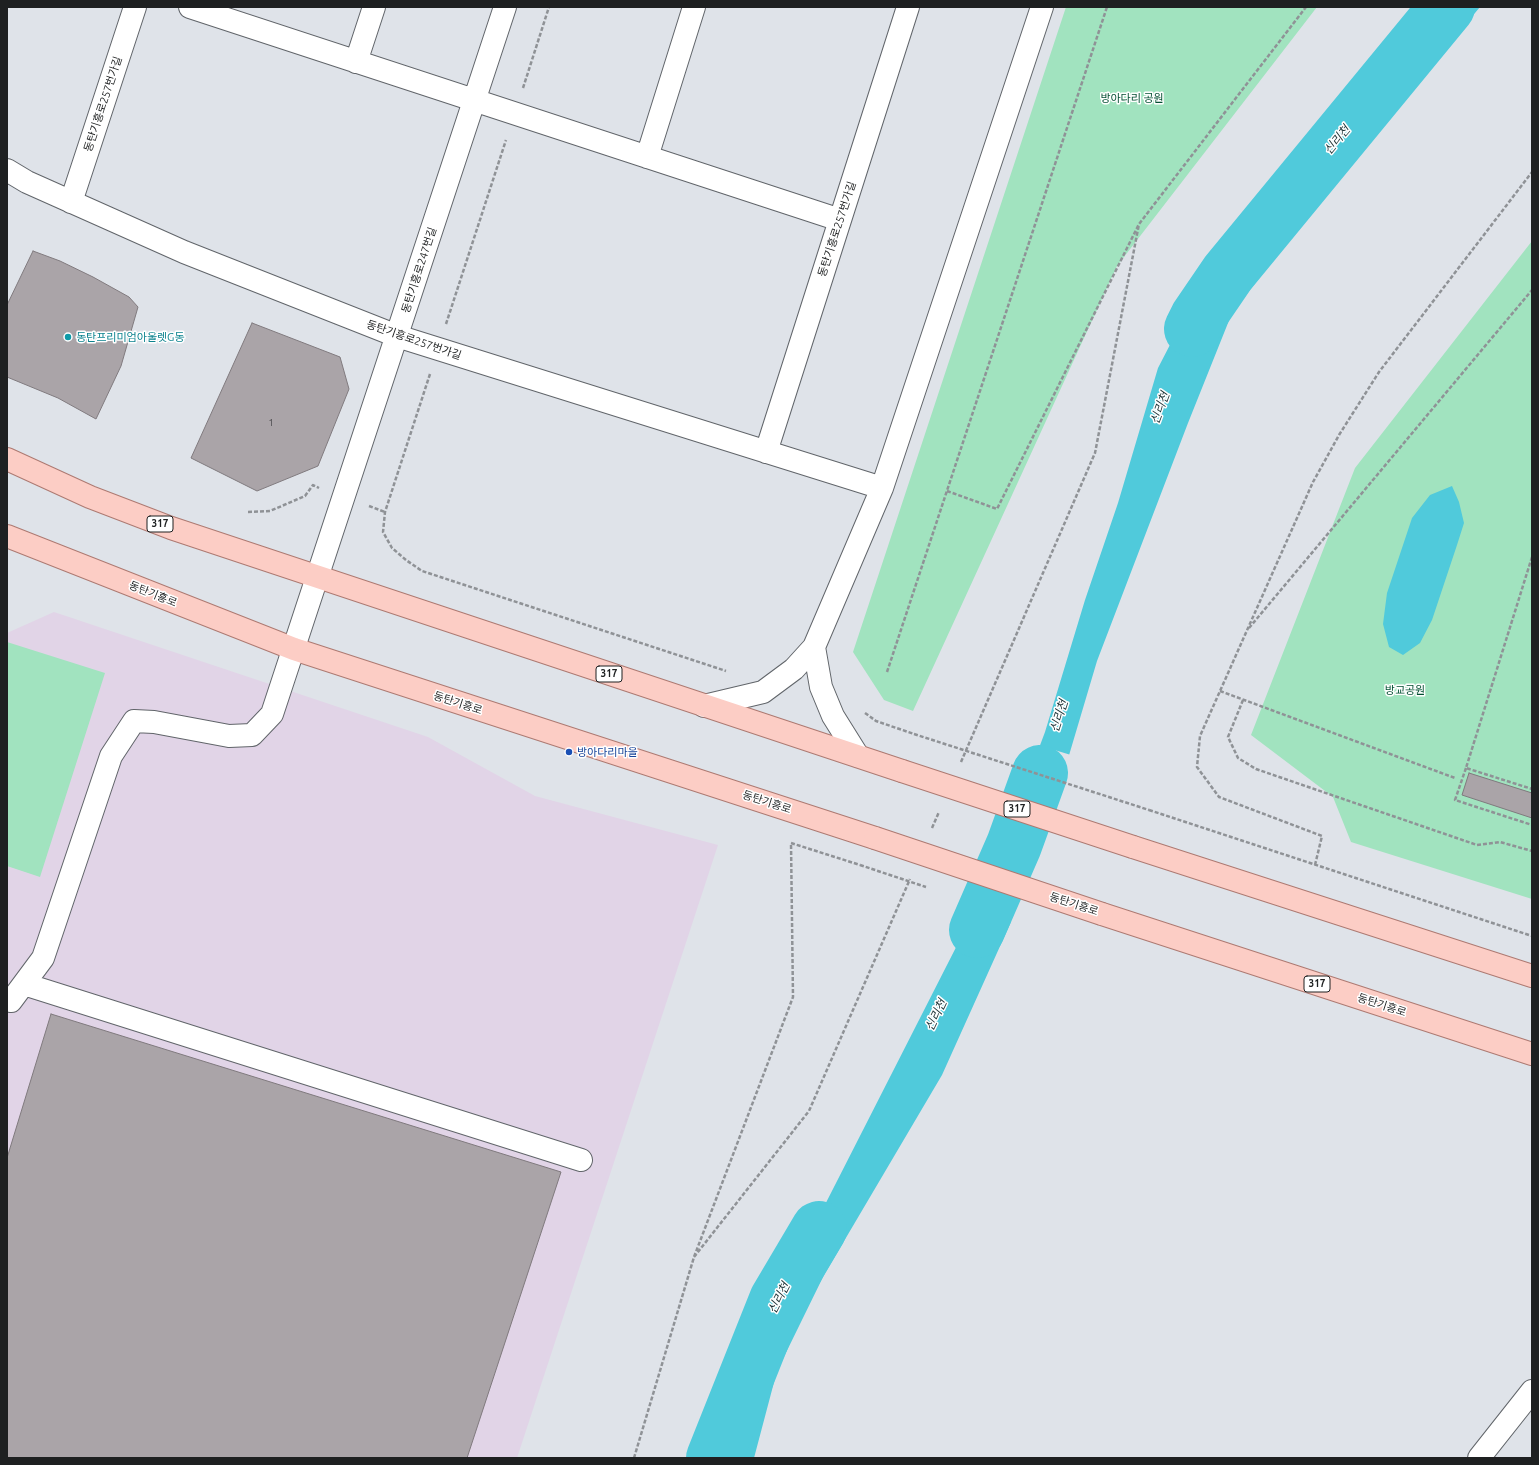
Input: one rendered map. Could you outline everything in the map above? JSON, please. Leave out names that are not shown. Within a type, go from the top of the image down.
[{"type":"main road","name":"317","points":[[7,459],[90,496],[171,528],[317,578],[1133,847],[1532,976]]},
{"type":"main road","name":"동탄기흥로","points":[[7,536],[294,649],[1532,1054]]},
{"type":"street","name":"동탄기흥로257번가길","points":[[71,202],[134,7]]},
{"type":"street","points":[[190,7],[840,220]]},
{"type":"street","points":[[356,62],[374,7]]},
{"type":"street","name":"동탄기흥로247번길","points":[[24,984],[43,958],[111,756],[134,721],[154,722],[229,736],[252,735],[272,714],[505,7]]},
{"type":"street","points":[[647,157],[694,7]]},
{"type":"street","name":"동탄기흥로257번가길","points":[[766,452],[908,7]]},
{"type":"street","points":[[704,706],[763,692],[794,669],[814,647],[882,488],[1042,7]]},
{"type":"street","name":"동탄기흥로257번가길","points":[[7,170],[27,182],[184,252],[397,336],[882,488]]},
{"type":"street","points":[[814,647],[821,687],[824,695],[833,716],[858,756]]},
{"type":"street","points":[[7,1000],[11,1002],[24,984],[581,1160]]},
{"type":"street","points":[[1480,1458],[1532,1391]]},
{"type":"path","points":[[549,7],[385,512],[384,532],[392,548],[422,571],[726,671],[733,670]]},
{"type":"path","points":[[887,672],[1107,7]]},
{"type":"path","points":[[947,491],[997,508],[1139,224],[1306,7]]},
{"type":"path","points":[[1315,865],[1322,836],[1219,797],[1197,767],[1200,736],[1313,482],[1339,435],[1379,372],[1532,172]]},
{"type":"path","points":[[1246,631],[1532,290]]},
{"type":"path","points":[[248,512],[270,511],[288,504],[304,496],[313,485]]},
{"type":"path","points":[[1532,557],[1455,800],[1532,825]]},
{"type":"path","points":[[1220,691],[1456,778]]},
{"type":"path","points":[[1243,700],[1228,737],[1238,758],[1256,769],[1477,845],[1500,842],[1532,851]]},
{"type":"path","points":[[861,709],[876,721],[914,734],[1532,936]]},
{"type":"path","points":[[1466,768],[1532,789]]},
{"type":"path","points":[[634,1458],[694,1257],[793,997],[790,842],[860,865]]},
{"type":"shaded area","points":[[54,612],[428,737],[535,796],[718,845],[517,1458],[7,1458],[7,633]]},
{"type":"green space","name":"방아다리 공원","points":[[1066,7],[1317,7],[1117,266],[913,711],[884,700],[853,652]]},
{"type":"green space","name":"방교공원","points":[[1532,241],[1532,899],[1351,842],[1333,797],[1251,735],[1355,468]]},
{"type":"green space","points":[[7,642],[105,673],[40,877],[7,866]]},
{"type":"water","points":[[1430,7],[1480,7],[1337,178],[1232,313],[1188,423],[1097,661],[1040,853],[1030,850],[1033,873],[942,1075],[824,1275],[777,1371],[754,1458],[714,1458],[779,1295],[975,910],[999,859],[1020,871],[1030,851],[1003,844],[1045,732],[1085,600],[1118,503],[1158,368],[1204,279],[1234,265],[1303,181],[1310,153],[1415,23]]},
{"type":"water","points":[[1452,486],[1459,502],[1464,523],[1432,620],[1420,643],[1403,655],[1389,647],[1383,624],[1387,593],[1412,518],[1430,495]]},
{"type":"pier","points":[[1038,745],[1071,755],[1042,853],[1040,855],[1032,853],[1034,873],[1012,922],[974,910],[997,857],[1021,858],[1023,862],[1027,852],[1002,846],[1001,844]]},
{"type":"building","name":"동탄프리미엄아울렛G동","points":[[33,251],[60,261],[93,277],[129,297],[138,307],[121,366],[96,419],[58,398],[7,377],[7,305]]},
{"type":"building","points":[[252,323],[340,357],[349,389],[318,466],[257,491],[191,458]]},
{"type":"building","points":[[1469,773],[1532,793],[1532,818],[1462,795]]},
{"type":"building","points":[[51,1014],[561,1172],[467,1458],[7,1458],[7,1158]]},
{"type":"waterway","name":"신리천","points":[[1192,329],[1198,317],[1228,273],[1447,7]]},
{"type":"waterway","name":"신리천","points":[[977,930],[1014,845],[1040,773]]},
{"type":"waterway","name":"신리천","points":[[714,1458],[777,1300],[819,1229]]},
{"type":"place","name":"동탄프리미엄아울렛G동","points":[[68,337]]},
{"type":"place","name":"방아다리마을","points":[[569,752]]}]
